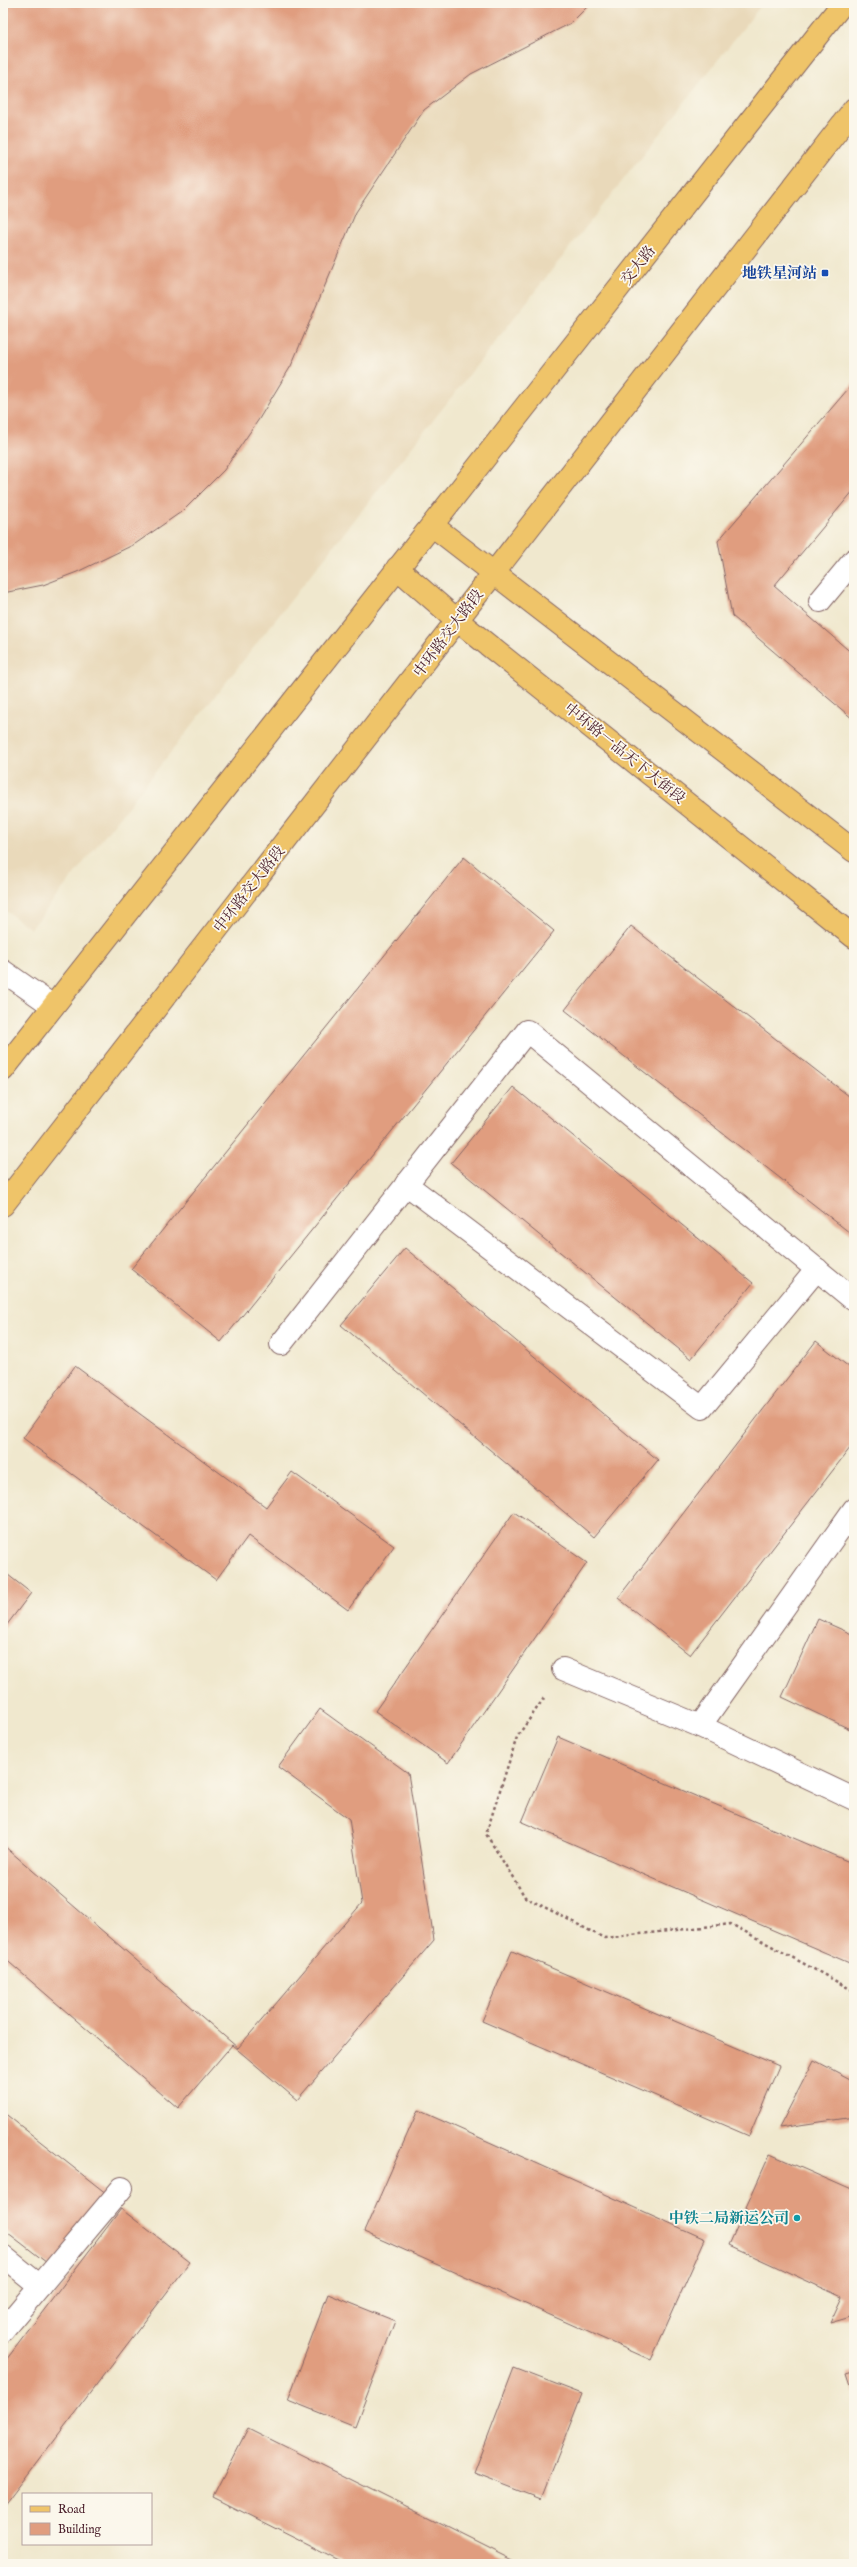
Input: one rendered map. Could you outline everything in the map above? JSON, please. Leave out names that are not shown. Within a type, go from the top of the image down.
[{"type":"main road","name":"交大路","points":[[433,526],[843,3]]},
{"type":"main road","points":[[494,573],[854,109]]},
{"type":"main road","points":[[3,1070],[397,568],[433,526],[854,851]]},
{"type":"main road","name":"中环路一品天下大街段","points":[[397,568],[458,620],[854,936]]},
{"type":"main road","name":"中环路交大路段","points":[[3,1205],[494,573]]},
{"type":"street","points":[[820,601],[854,560]]},
{"type":"street","points":[[3,971],[53,1006]]},
{"type":"street","points":[[281,1344],[527,1031],[854,1300]]},
{"type":"street","points":[[406,1184],[702,1408],[817,1269]]},
{"type":"street","points":[[700,1726],[854,1509]]},
{"type":"street","points":[[563,1669],[700,1726],[854,1799]]},
{"type":"street","points":[[3,2330],[122,2188]]},
{"type":"street","points":[[3,2256],[40,2286]]},
{"type":"path","points":[[563,1669],[517,1737],[486,1834],[525,1897],[604,1938],[731,1924],[854,1991]]},
{"type":"shaded area","points":[[3,3],[763,3],[31,929],[3,909]]},
{"type":"building","points":[[3,3],[591,3],[571,23],[471,74],[424,110],[356,212],[291,366],[259,419],[224,470],[184,510],[135,544],[77,572],[43,585],[3,593]]},
{"type":"building","points":[[854,382],[854,490],[774,586],[854,655],[854,720],[732,616],[718,541]]},
{"type":"building","points":[[464,857],[554,931],[221,1342],[131,1269]]},
{"type":"building","points":[[631,926],[854,1100],[854,1236],[565,1010]]},
{"type":"building","points":[[513,1087],[753,1283],[691,1359],[451,1163]]},
{"type":"building","points":[[405,1248],[658,1460],[594,1537],[341,1325]]},
{"type":"building","points":[[816,1341],[854,1371],[854,1443],[690,1655],[618,1598]]},
{"type":"building","points":[[75,1366],[266,1507],[292,1472],[394,1546],[348,1610],[248,1536],[216,1580],[23,1438]]},
{"type":"building","points":[[514,1512],[587,1563],[448,1763],[375,1711]]},
{"type":"building","points":[[3,1571],[31,1593],[3,1630]]},
{"type":"building","points":[[818,1619],[854,1635],[854,1731],[782,1697]]},
{"type":"building","points":[[320,1709],[408,1773],[434,1940],[297,2100],[232,2045],[178,2108],[3,1957],[3,1845],[238,2048],[362,1903],[349,1819],[278,1767]]},
{"type":"building","points":[[558,1737],[854,1864],[854,1965],[522,1822]]},
{"type":"building","points":[[512,1951],[779,2066],[749,2136],[482,2021]]},
{"type":"building","points":[[814,2060],[854,2081],[854,2117],[779,2128]]},
{"type":"building","points":[[418,2110],[705,2239],[651,2360],[364,2232]]},
{"type":"building","points":[[3,2112],[107,2194],[51,2266],[3,2229]]},
{"type":"building","name":"中铁二局新运公司","points":[[770,2154],[854,2191],[854,2316],[830,2323],[842,2297],[729,2245]]},
{"type":"building","points":[[121,2209],[190,2262],[3,2507],[3,2364]]},
{"type":"building","points":[[328,2294],[395,2321],[355,2427],[288,2400]]},
{"type":"building","points":[[514,2368],[582,2394],[541,2499],[474,2473]]},
{"type":"building","points":[[854,2371],[854,2394],[847,2373]]},
{"type":"building","points":[[248,2428],[520,2564],[346,2564],[213,2497]]},
{"type":"place","name":"地铁星河站","points":[[825,273]]},
{"type":"place","name":"中铁二局新运公司","points":[[797,2218]]}]
